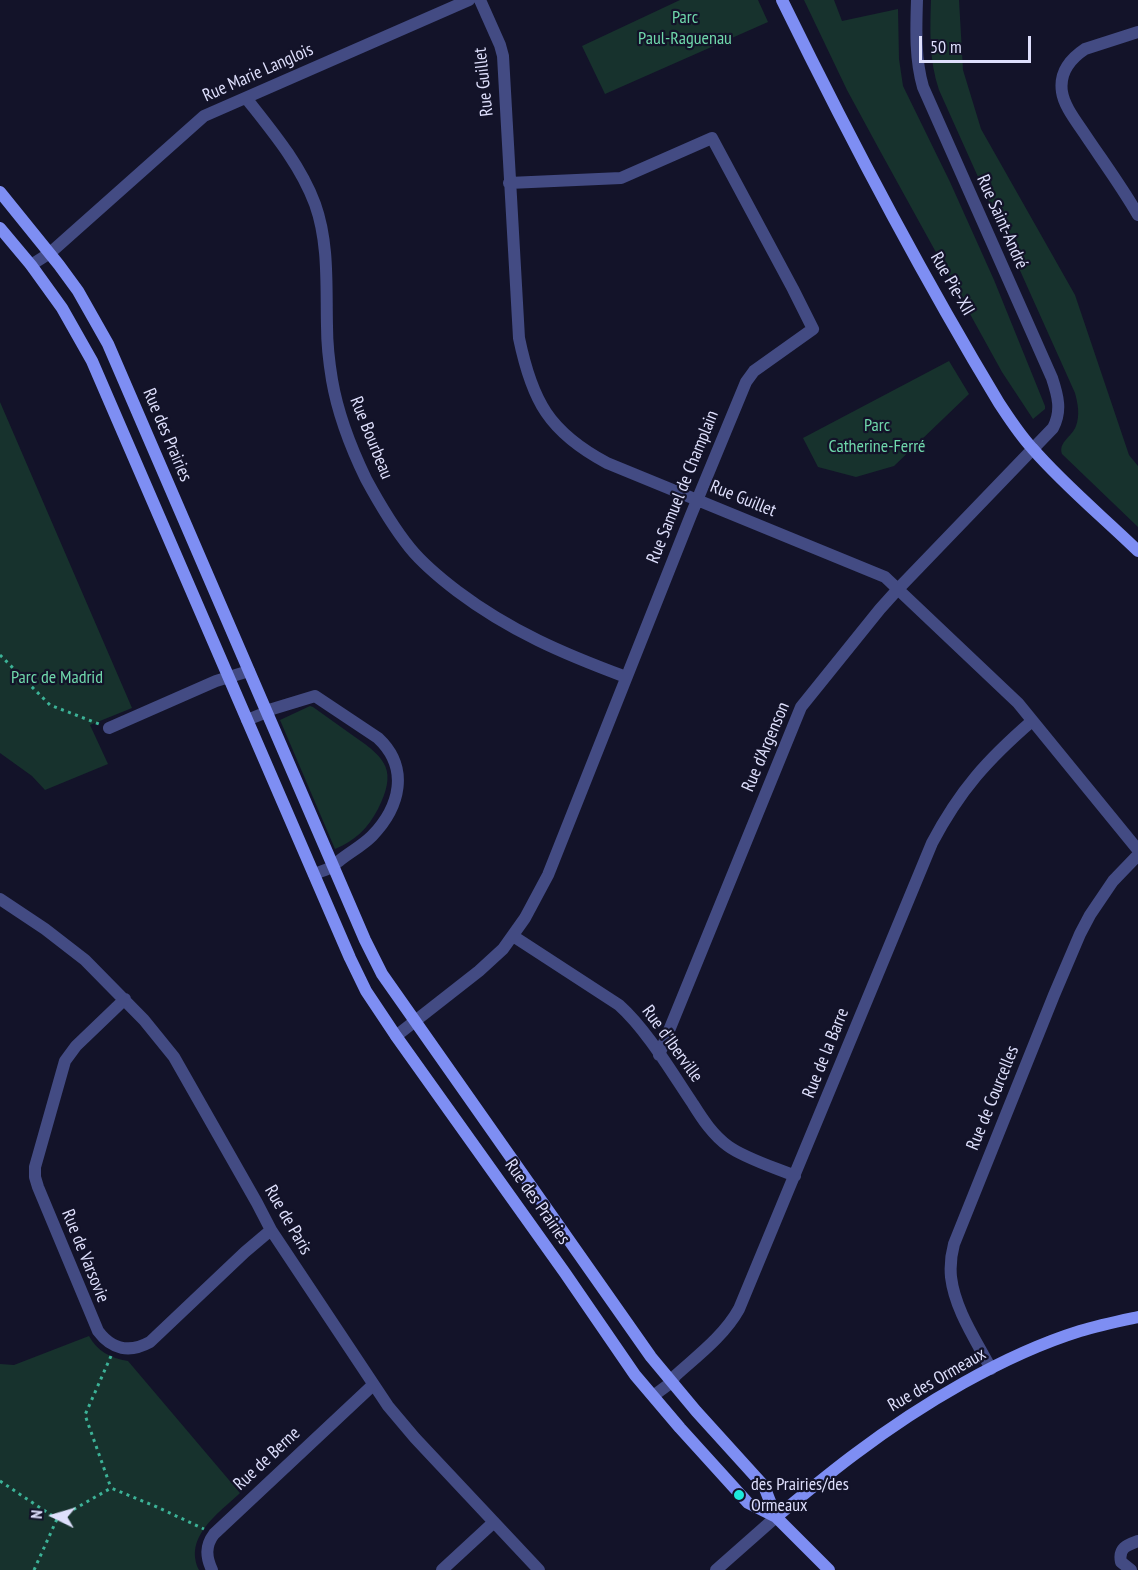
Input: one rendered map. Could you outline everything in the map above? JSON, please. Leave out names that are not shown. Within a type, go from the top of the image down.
[{"type":"street","name":"Rue Marie Langlois","points":[[31,265],[50,253],[199,119],[469,0]]},
{"type":"street","name":"Rue Guillet","points":[[480,0],[502,50],[519,338],[530,379],[541,407],[558,428],[589,454],[607,463],[880,574],[1017,703],[1138,850]]},
{"type":"street","name":"Rue Pie-XII","points":[[782,0],[836,110],[908,243],[1014,426],[1032,449],[1138,551]]},
{"type":"street","name":"Rue Saint-André","points":[[917,0],[916,47],[923,87],[1052,378],[1057,394],[1056,422],[1032,449]]},
{"type":"street","points":[[1137,213],[1071,113],[1062,94],[1061,83],[1067,67],[1078,53],[1138,32]]},
{"type":"street","name":"Rue Bourbeau","points":[[246,98],[293,159],[316,206],[324,251],[329,356],[338,408],[360,465],[384,511],[411,549],[426,565],[486,611],[507,625],[546,645],[626,677]]},
{"type":"street","name":"Rue Samuel de Champlain","points":[[396,1036],[488,964],[513,936],[533,904],[548,875],[749,376],[813,329],[712,138],[621,178],[509,183]]},
{"type":"street","name":"Rue des Prairies","points":[[0,192],[78,291],[108,344],[382,974],[651,1357],[764,1486],[776,1517]]},
{"type":"street","name":"Rue des Prairies","points":[[0,228],[31,265],[62,309],[92,361],[358,976],[396,1036],[635,1375],[748,1503],[776,1517],[829,1570]]},
{"type":"street","name":"Rue d'Argenson","points":[[659,1055],[801,707],[880,609],[1032,449]]},
{"type":"street","points":[[109,728],[216,681],[249,671]]},
{"type":"street","points":[[247,720],[275,708],[315,696],[378,738],[386,745],[394,761],[398,787],[389,813],[371,837],[334,866],[314,874]]},
{"type":"street","name":"Rue de la Barre","points":[[653,1396],[672,1382],[675,1376],[722,1333],[744,1301],[941,827],[976,776],[1032,721]]},
{"type":"street","name":"Rue de Courcelles","points":[[991,1369],[957,1300],[951,1278],[951,1256],[954,1244],[1080,934],[1113,881],[1138,855]]},
{"type":"street","name":"Rue de Paris","points":[[0,899],[45,929],[85,960],[125,999],[174,1057],[271,1230],[373,1385],[415,1438],[539,1570]]},
{"type":"street","name":"Rue d'Iberville","points":[[513,936],[619,1005],[635,1022],[708,1126],[722,1141],[741,1154],[795,1176]]},
{"type":"street","name":"Rue de Varsovie","points":[[115,1346],[102,1338],[92,1320],[38,1187],[35,1167],[65,1060],[76,1046],[125,999]]},
{"type":"street","points":[[115,1346],[137,1348],[150,1342],[245,1251],[271,1230]]},
{"type":"street","name":"Rue des Ormeaux","points":[[776,1517],[886,1431],[919,1409],[991,1369],[1059,1338],[1138,1317]]},
{"type":"street","name":"Rue de Berne","points":[[214,1534],[373,1385]]},
{"type":"street","points":[[716,1570],[776,1517]]},
{"type":"street","points":[[442,1570],[494,1522]]},
{"type":"street","points":[[212,1570],[207,1551],[214,1534]]},
{"type":"street","points":[[1131,1570],[1121,1562],[1120,1553],[1125,1546],[1138,1541]]},
{"type":"path","points":[[0,655],[50,705],[109,728]]},
{"type":"path","points":[[115,1346],[85,1415],[111,1488],[214,1534]]},
{"type":"path","points":[[0,1480],[57,1519]]},
{"type":"path","points":[[34,1570],[57,1519],[111,1488]]},
{"type":"green space","name":"Parc Paul-Raguenau","points":[[680,0],[758,0],[768,22],[605,94],[582,46]]},
{"type":"green space","points":[[804,0],[834,0],[842,21],[898,9],[899,59],[903,86],[994,280],[1045,406],[1045,409],[1033,419],[1002,372],[879,149],[847,90]]},
{"type":"green space","points":[[931,0],[959,0],[963,70],[981,129],[1075,295],[1129,455],[1138,466],[1138,527],[1062,454],[1062,446],[1077,422],[1078,410],[1075,393],[939,90],[932,57]]},
{"type":"green space","name":"Parc Catherine-Ferré","points":[[949,361],[969,394],[894,466],[856,477],[818,467],[803,438]]},
{"type":"green space","name":"Parc de Madrid","points":[[0,402],[132,708],[90,725],[108,764],[45,790],[32,776],[0,753]]},
{"type":"green space","points":[[310,706],[375,752],[386,767],[388,775],[384,796],[370,822],[355,838],[335,849],[280,720]]},
{"type":"green space","points":[[89,1336],[105,1353],[128,1361],[240,1493],[214,1517],[199,1536],[195,1558],[199,1570],[0,1570],[0,1364],[14,1365]]},
{"type":"place","name":"des Prairies/des Ormeaux","points":[[739,1495]]}]
